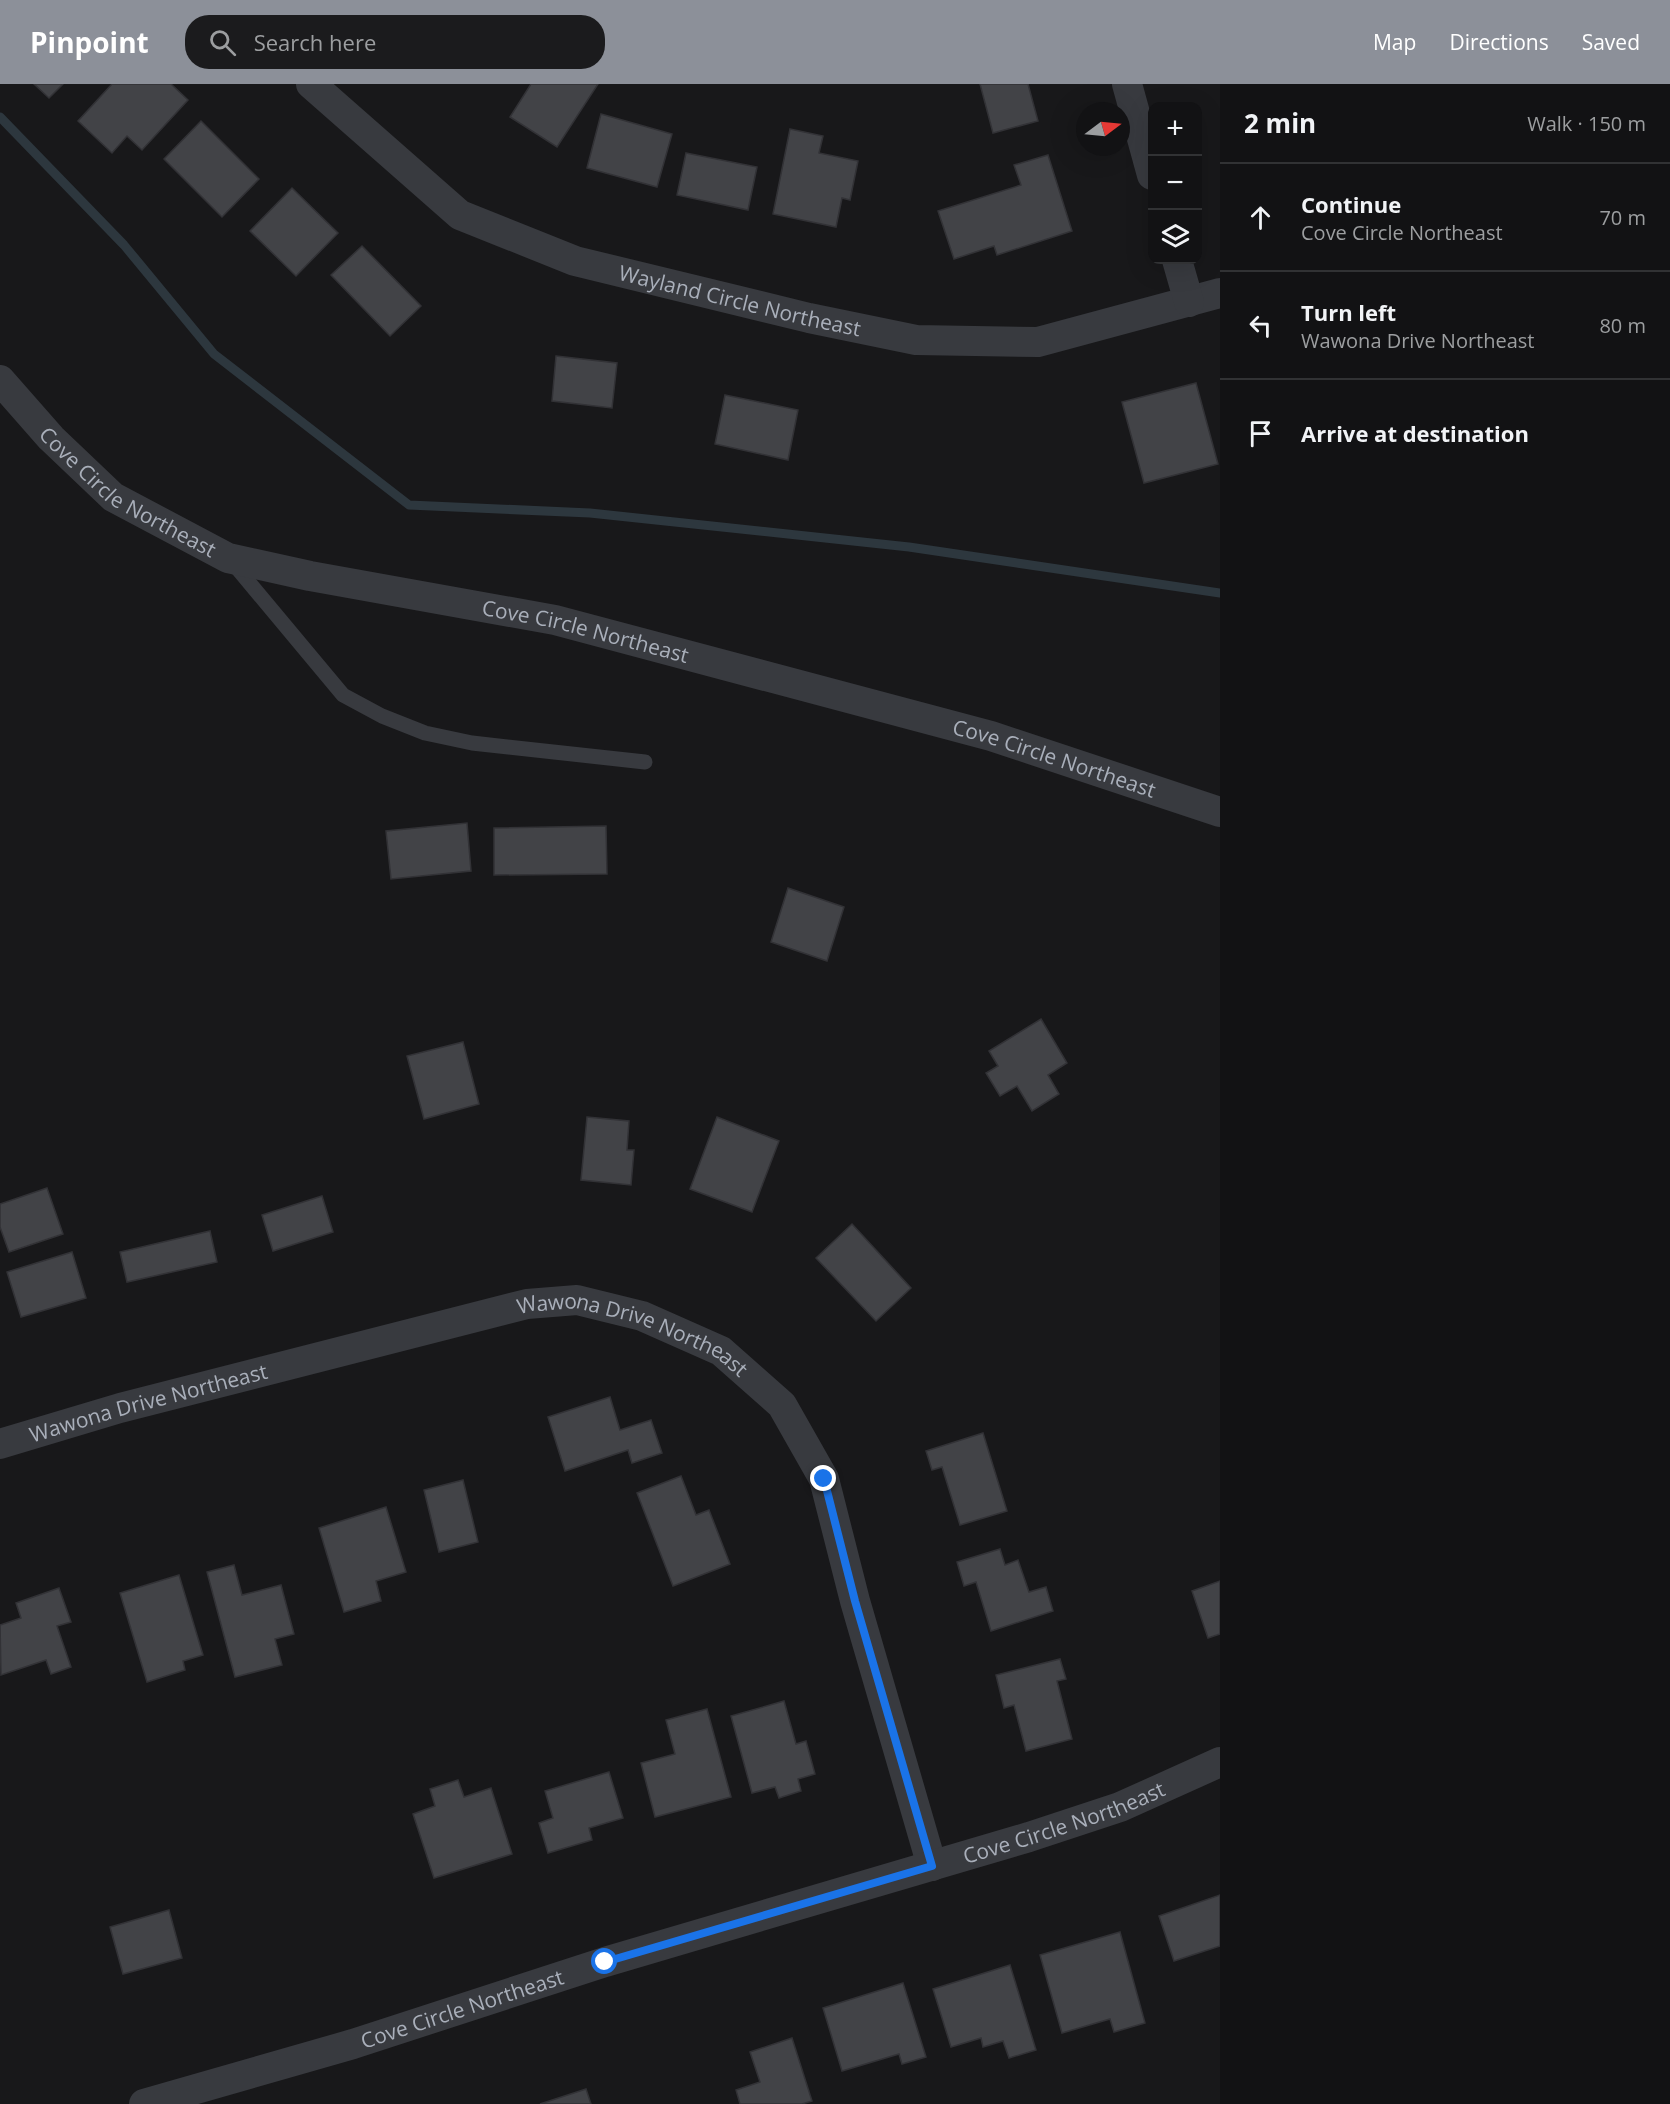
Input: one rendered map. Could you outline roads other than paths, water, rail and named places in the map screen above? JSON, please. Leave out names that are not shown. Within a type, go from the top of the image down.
[{"type":"street","name":"Wayland Circle Northeast","points":[[311,84],[460,215],[575,261],[809,318],[916,340],[1038,342],[1220,293]]},
{"type":"street","points":[[1127,84],[1148,160]]},
{"type":"street","points":[[1178,264],[1189,302]]},
{"type":"street","name":"Cove Circle Northeast","points":[[0,380],[51,438],[113,497],[228,558],[310,576],[555,620],[991,736],[1220,812]]},
{"type":"street","name":"Wawona Drive Northeast","points":[[0,1444],[120,1408],[527,1304],[577,1300],[642,1316],[721,1351],[782,1405],[824,1479],[855,1601],[932,1866]]},
{"type":"street","name":"Cove Circle Northeast","points":[[144,2104],[353,2044],[605,1962],[932,1866],[1119,1807],[1220,1762]]},
{"type":"lane","points":[[228,558],[343,695],[382,716],[425,733],[471,743],[645,762]]},
{"type":"waterway","points":[[0,117],[124,245],[214,354],[409,505],[590,513],[909,547],[1220,593]]}]
